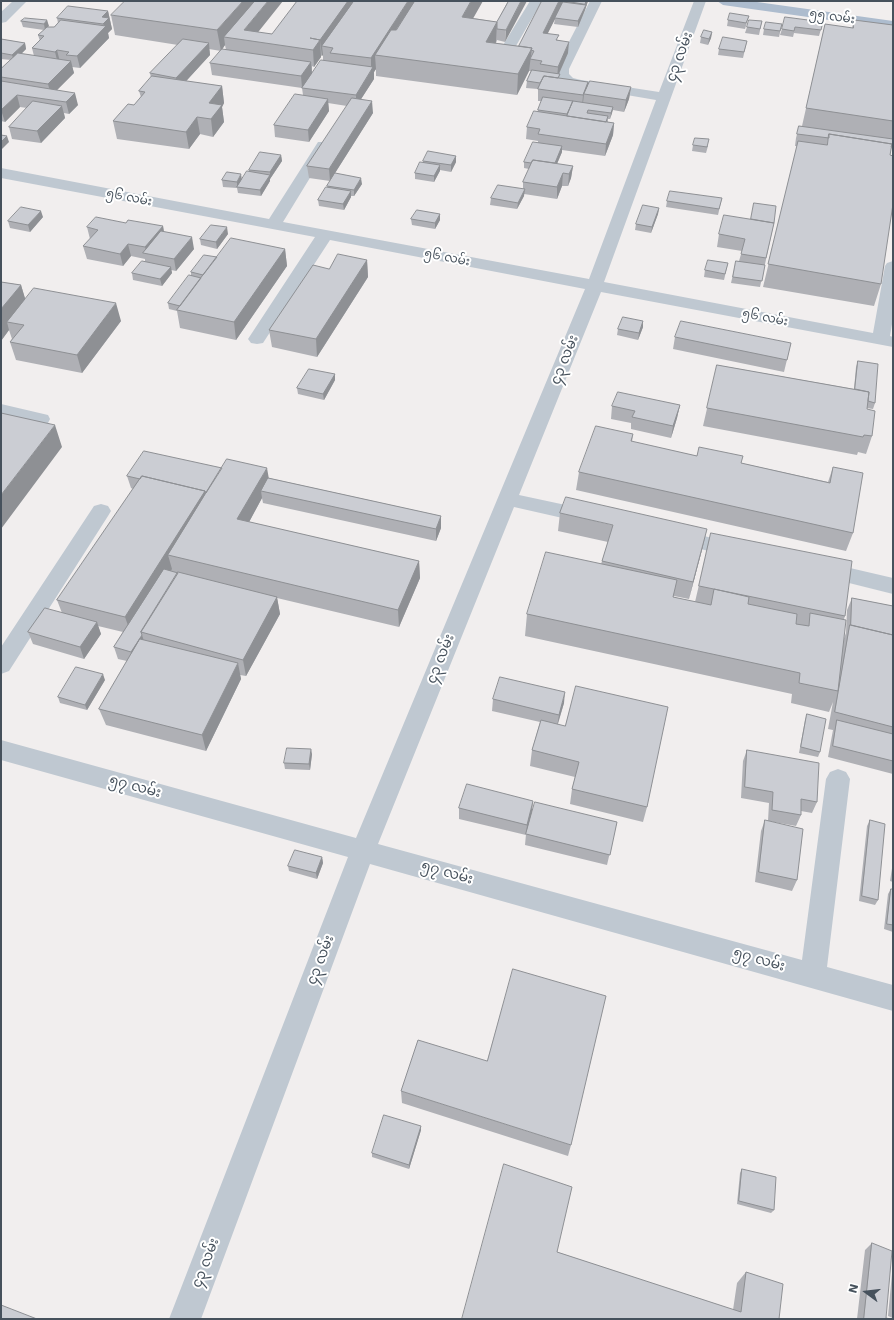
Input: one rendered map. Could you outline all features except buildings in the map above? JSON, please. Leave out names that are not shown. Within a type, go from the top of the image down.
[{"type":"main road","name":"၅၅ လမ်း","points":[[723,1],[893,25]]},
{"type":"street","points":[[1,19],[21,1]]},
{"type":"street","points":[[504,55],[536,1]]},
{"type":"street","points":[[596,1],[562,69],[562,75],[568,81],[581,84],[665,97]]},
{"type":"street","name":"၄၃ လမ်း","points":[[185,1319],[363,850],[595,285],[700,1]]},
{"type":"street","points":[[273,226],[332,131]]},
{"type":"street","name":"၅၆ လမ်း","points":[[1,173],[273,226],[595,285],[887,341]]},
{"type":"street","points":[[257,339],[325,235]]},
{"type":"street","points":[[887,341],[893,266]]},
{"type":"street","points":[[1,410],[41,419]]},
{"type":"street","points":[[507,499],[608,522]]},
{"type":"street","points":[[1,665],[101,511]]},
{"type":"street","points":[[654,532],[754,554]]},
{"type":"street","points":[[800,565],[893,586]]},
{"type":"street","name":"၅၇ လမ်း","points":[[1,750],[893,998]]},
{"type":"street","points":[[813,975],[838,780]]}]
